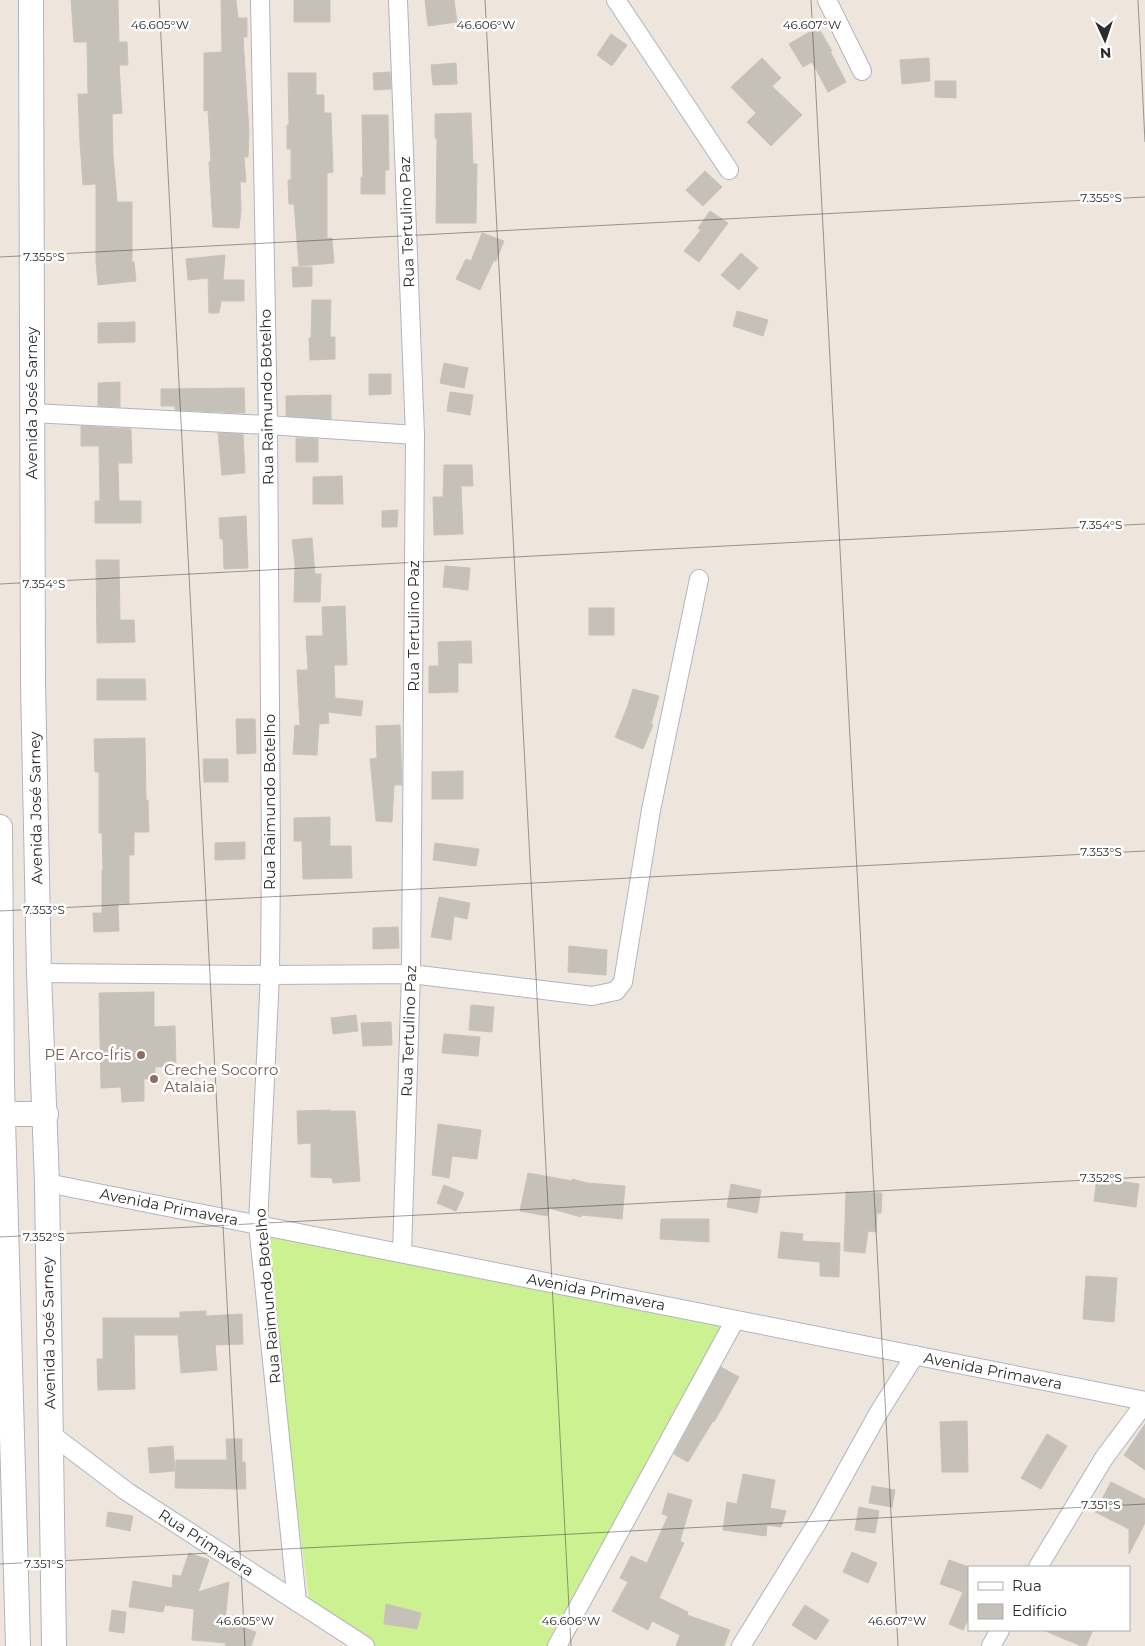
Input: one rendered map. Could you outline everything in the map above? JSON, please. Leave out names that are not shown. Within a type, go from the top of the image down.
[{"type":"main road","name":"Avenida José Sarney","points":[[31,0],[33,683],[39,972],[46,1114],[54,1646]]},
{"type":"main road","points":[[0,827],[1,1084],[18,1646]]},
{"type":"main road","points":[[3,1114],[46,1114]]},
{"type":"street","name":"Rua Raimundo Botelho","points":[[260,0],[268,425],[271,855],[270,976],[258,1225],[298,1602]]},
{"type":"street","name":"Rua Tertulino Paz","points":[[398,0],[415,435],[411,974],[402,1253]]},
{"type":"street","points":[[616,0],[729,170]]},
{"type":"street","points":[[827,0],[862,71]]},
{"type":"street","points":[[32,413],[268,425],[415,435]]},
{"type":"street","points":[[39,972],[270,976],[411,974],[592,996],[616,991],[624,982],[651,810],[699,578]]},
{"type":"street","name":"Avenida Primavera","points":[[47,1183],[1145,1402]]},
{"type":"street","points":[[557,1646],[735,1320]]},
{"type":"street","points":[[741,1646],[819,1520],[879,1412],[915,1355]]},
{"type":"street","points":[[1039,1566],[1104,1458],[1145,1402]]},
{"type":"street","name":"Rua Primavera","points":[[51,1434],[126,1491],[366,1646]]},
{"type":"street","points":[[991,1646],[999,1631]]},
{"type":"green space","points":[[258,1225],[735,1320],[557,1646],[365,1646],[311,1611]]},
{"type":"building","points":[[71,0],[118,0],[119,42],[127,42],[128,65],[119,65],[122,113],[112,114],[113,155],[117,202],[132,202],[132,262],[134,262],[136,281],[98,285],[96,261],[96,184],[83,185],[80,143],[78,94],[88,94],[87,42],[74,42]]},
{"type":"building","points":[[221,0],[236,0],[238,18],[247,18],[247,37],[243,37],[249,132],[248,157],[244,157],[246,182],[240,182],[241,210],[239,228],[213,227],[208,110],[204,111],[204,53],[222,52]]},
{"type":"building","points":[[294,0],[330,0],[330,22],[294,22]]},
{"type":"building","points":[[425,0],[454,0],[457,22],[428,26]]},
{"type":"building","points":[[818,27],[832,51],[830,51],[846,82],[828,92],[812,62],[803,67],[789,44]]},
{"type":"building","points":[[611,34],[627,45],[612,66],[597,55]]},
{"type":"building","points":[[762,58],[781,78],[772,86],[802,115],[771,146],[747,122],[756,113],[731,87]]},
{"type":"building","points":[[929,58],[930,81],[902,84],[900,60]]},
{"type":"building","points":[[456,63],[457,84],[433,85],[431,65]]},
{"type":"building","points":[[390,72],[391,89],[374,90],[373,73]]},
{"type":"building","points":[[288,73],[316,73],[316,95],[324,95],[324,113],[331,113],[333,172],[327,173],[327,238],[332,238],[334,263],[299,266],[294,204],[289,204],[288,180],[291,180],[291,149],[287,149],[287,125],[289,125]]},
{"type":"building","points":[[935,81],[956,81],[956,98],[935,97]]},
{"type":"building","points":[[471,113],[473,164],[477,164],[476,223],[436,223],[437,138],[435,138],[435,114]]},
{"type":"building","points":[[362,115],[388,115],[389,170],[385,170],[385,194],[361,194],[361,177],[363,177]]},
{"type":"building","points":[[705,171],[722,187],[703,206],[686,190]]},
{"type":"building","points":[[710,211],[728,223],[699,262],[684,251],[701,230],[698,228]]},
{"type":"building","points":[[482,233],[504,241],[496,261],[494,260],[480,290],[456,279],[466,259],[471,261]]},
{"type":"building","points":[[741,253],[758,268],[739,290],[721,275]]},
{"type":"building","points":[[225,255],[223,280],[244,280],[244,301],[221,301],[219,313],[209,313],[208,278],[188,280],[186,259]]},
{"type":"building","points":[[292,267],[312,267],[312,286],[293,287]]},
{"type":"building","points":[[312,300],[331,300],[330,337],[335,337],[335,359],[310,360],[309,338],[311,338]]},
{"type":"building","points":[[737,311],[768,320],[763,336],[733,326]]},
{"type":"building","points":[[135,322],[135,342],[98,343],[98,323]]},
{"type":"building","points":[[444,363],[468,368],[464,388],[440,383]]},
{"type":"building","points":[[369,374],[391,374],[391,394],[369,395]]},
{"type":"building","points":[[120,382],[120,407],[98,406],[98,383]]},
{"type":"building","points":[[244,388],[245,413],[175,410],[175,406],[161,406],[161,389]]},
{"type":"building","points":[[450,392],[473,395],[470,415],[447,411]]},
{"type":"building","points":[[331,395],[331,419],[286,416],[286,396]]},
{"type":"building","points":[[81,426],[131,429],[132,463],[118,463],[119,501],[141,501],[141,523],[95,523],[95,501],[100,501],[99,446],[81,446]]},
{"type":"building","points":[[218,433],[243,434],[245,473],[222,475]]},
{"type":"building","points":[[296,438],[318,439],[318,462],[296,462]]},
{"type":"building","points":[[444,465],[472,465],[473,486],[461,486],[463,534],[434,535],[433,497],[443,497]]},
{"type":"building","points":[[342,476],[343,504],[313,504],[313,477]]},
{"type":"building","points":[[398,510],[397,527],[382,527],[382,511]]},
{"type":"building","points":[[246,516],[248,568],[224,569],[223,539],[220,539],[219,518]]},
{"type":"building","points":[[312,538],[315,574],[321,574],[320,602],[294,602],[295,564],[292,540]]},
{"type":"building","points":[[96,560],[119,560],[120,620],[134,620],[135,642],[97,643]]},
{"type":"building","points":[[445,566],[470,568],[468,590],[443,587]]},
{"type":"building","points":[[345,606],[347,665],[334,665],[335,698],[363,701],[361,716],[328,712],[329,723],[319,724],[317,755],[293,754],[295,725],[300,726],[297,670],[308,670],[306,636],[323,636],[322,607]]},
{"type":"building","points":[[589,608],[614,608],[614,635],[589,635]]},
{"type":"building","points":[[471,641],[472,663],[458,663],[458,692],[429,693],[429,666],[439,666],[438,642]]},
{"type":"building","points":[[97,679],[145,679],[146,700],[97,700]]},
{"type":"building","points":[[633,689],[659,696],[651,724],[653,725],[643,749],[615,737]]},
{"type":"building","points":[[236,719],[255,719],[256,753],[237,754]]},
{"type":"building","points":[[400,725],[402,785],[394,785],[392,822],[376,821],[370,759],[377,758],[376,726]]},
{"type":"building","points":[[145,738],[146,800],[148,800],[149,832],[134,832],[134,855],[129,855],[129,904],[118,904],[119,931],[94,932],[93,913],[102,913],[103,870],[102,833],[99,833],[99,772],[95,772],[94,739]]},
{"type":"building","points":[[203,759],[228,759],[228,782],[204,782]]},
{"type":"building","points":[[463,771],[463,799],[432,799],[432,772]]},
{"type":"building","points":[[330,817],[330,846],[351,846],[352,878],[303,879],[302,841],[294,841],[294,818]]},
{"type":"building","points":[[245,842],[245,859],[215,860],[215,843]]},
{"type":"building","points":[[435,843],[479,849],[476,866],[433,860]]},
{"type":"building","points":[[439,897],[470,903],[467,919],[454,916],[451,940],[431,937]]},
{"type":"building","points":[[398,927],[399,948],[373,949],[373,928]]},
{"type":"building","points":[[569,946],[607,950],[606,975],[568,972]]},
{"type":"building","points":[[154,992],[154,1027],[175,1026],[176,1066],[155,1067],[155,1079],[144,1079],[144,1101],[122,1102],[121,1087],[101,1088],[99,993]]},
{"type":"building","points":[[471,1005],[494,1007],[492,1032],[469,1030]]},
{"type":"building","points":[[356,1015],[358,1031],[333,1034],[331,1018]]},
{"type":"building","points":[[391,1022],[392,1045],[363,1046],[361,1023]]},
{"type":"building","points":[[444,1034],[480,1037],[478,1056],[442,1053]]},
{"type":"building","points":[[297,1111],[355,1111],[360,1181],[333,1183],[332,1178],[311,1177],[311,1143],[298,1144]]},
{"type":"building","points":[[438,1124],[481,1130],[477,1159],[452,1156],[449,1178],[432,1175]]},
{"type":"building","points":[[528,1173],[572,1181],[572,1179],[587,1183],[625,1186],[622,1219],[582,1215],[581,1217],[549,1208],[547,1216],[520,1211]]},
{"type":"building","points":[[1097,1178],[1139,1184],[1136,1207],[1094,1201]]},
{"type":"building","points":[[731,1184],[761,1190],[757,1213],[727,1207]]},
{"type":"building","points":[[444,1185],[464,1193],[456,1211],[437,1203]]},
{"type":"building","points":[[846,1192],[882,1193],[881,1213],[877,1213],[876,1232],[868,1231],[865,1253],[844,1251]]},
{"type":"building","points":[[661,1219],[709,1219],[709,1242],[660,1239]]},
{"type":"building","points":[[781,1232],[803,1234],[802,1241],[840,1243],[839,1277],[820,1276],[820,1262],[778,1258]]},
{"type":"building","points":[[1086,1276],[1117,1278],[1114,1322],[1083,1319]]},
{"type":"building","points":[[206,1311],[206,1316],[242,1314],[243,1344],[215,1345],[217,1370],[181,1373],[178,1335],[134,1335],[135,1389],[98,1390],[97,1359],[103,1359],[103,1318],[180,1318],[180,1312]]},
{"type":"building","points":[[721,1367],[739,1377],[714,1422],[688,1462],[674,1454]]},
{"type":"building","points":[[967,1421],[968,1472],[942,1472],[940,1422]]},
{"type":"building","points":[[1145,1424],[1145,1470],[1124,1455]]},
{"type":"building","points":[[1047,1434],[1067,1446],[1041,1489],[1021,1478]]},
{"type":"building","points":[[226,1439],[242,1439],[242,1462],[245,1462],[246,1489],[175,1488],[176,1460],[227,1460]]},
{"type":"building","points":[[173,1446],[175,1471],[150,1473],[148,1448]]},
{"type":"building","points":[[743,1474],[775,1480],[770,1508],[786,1511],[781,1527],[767,1525],[766,1536],[723,1530],[727,1502],[737,1504]]},
{"type":"building","points":[[1111,1482],[1145,1499],[1145,1523],[1129,1554],[1129,1529],[1095,1512]]},
{"type":"building","points":[[872,1486],[895,1490],[892,1507],[869,1503]]},
{"type":"building","points":[[668,1493],[692,1500],[680,1541],[684,1543],[659,1598],[688,1612],[687,1615],[730,1630],[724,1646],[676,1646],[680,1635],[652,1621],[648,1630],[612,1611],[628,1582],[620,1578],[631,1556],[647,1563],[668,1516],[662,1514]]},
{"type":"building","points":[[859,1507],[879,1511],[875,1533],[855,1530]]},
{"type":"building","points":[[108,1512],[133,1516],[130,1531],[106,1526]]},
{"type":"building","points":[[852,1552],[877,1563],[868,1583],[843,1572]]},
{"type":"building","points":[[189,1553],[209,1560],[198,1592],[229,1582],[225,1621],[256,1632],[251,1646],[225,1646],[226,1643],[192,1640],[194,1609],[165,1605],[163,1612],[129,1607],[133,1581],[172,1588],[173,1575],[181,1576]]},
{"type":"building","points":[[949,1560],[968,1567],[968,1620],[963,1630],[949,1624],[963,1592],[940,1584]]},
{"type":"building","points":[[386,1604],[421,1613],[417,1629],[384,1624]]},
{"type":"building","points":[[805,1605],[829,1620],[816,1640],[792,1625]]},
{"type":"building","points":[[112,1610],[126,1612],[124,1633],[109,1631]]},
{"type":"building","points":[[1045,1631],[1093,1631],[1086,1646],[1081,1646]]},
{"type":"place","name":"PE Arco-Íris","points":[[141,1055]]},
{"type":"place","name":"Creche Socorro Atalaia","points":[[154,1079]]}]
